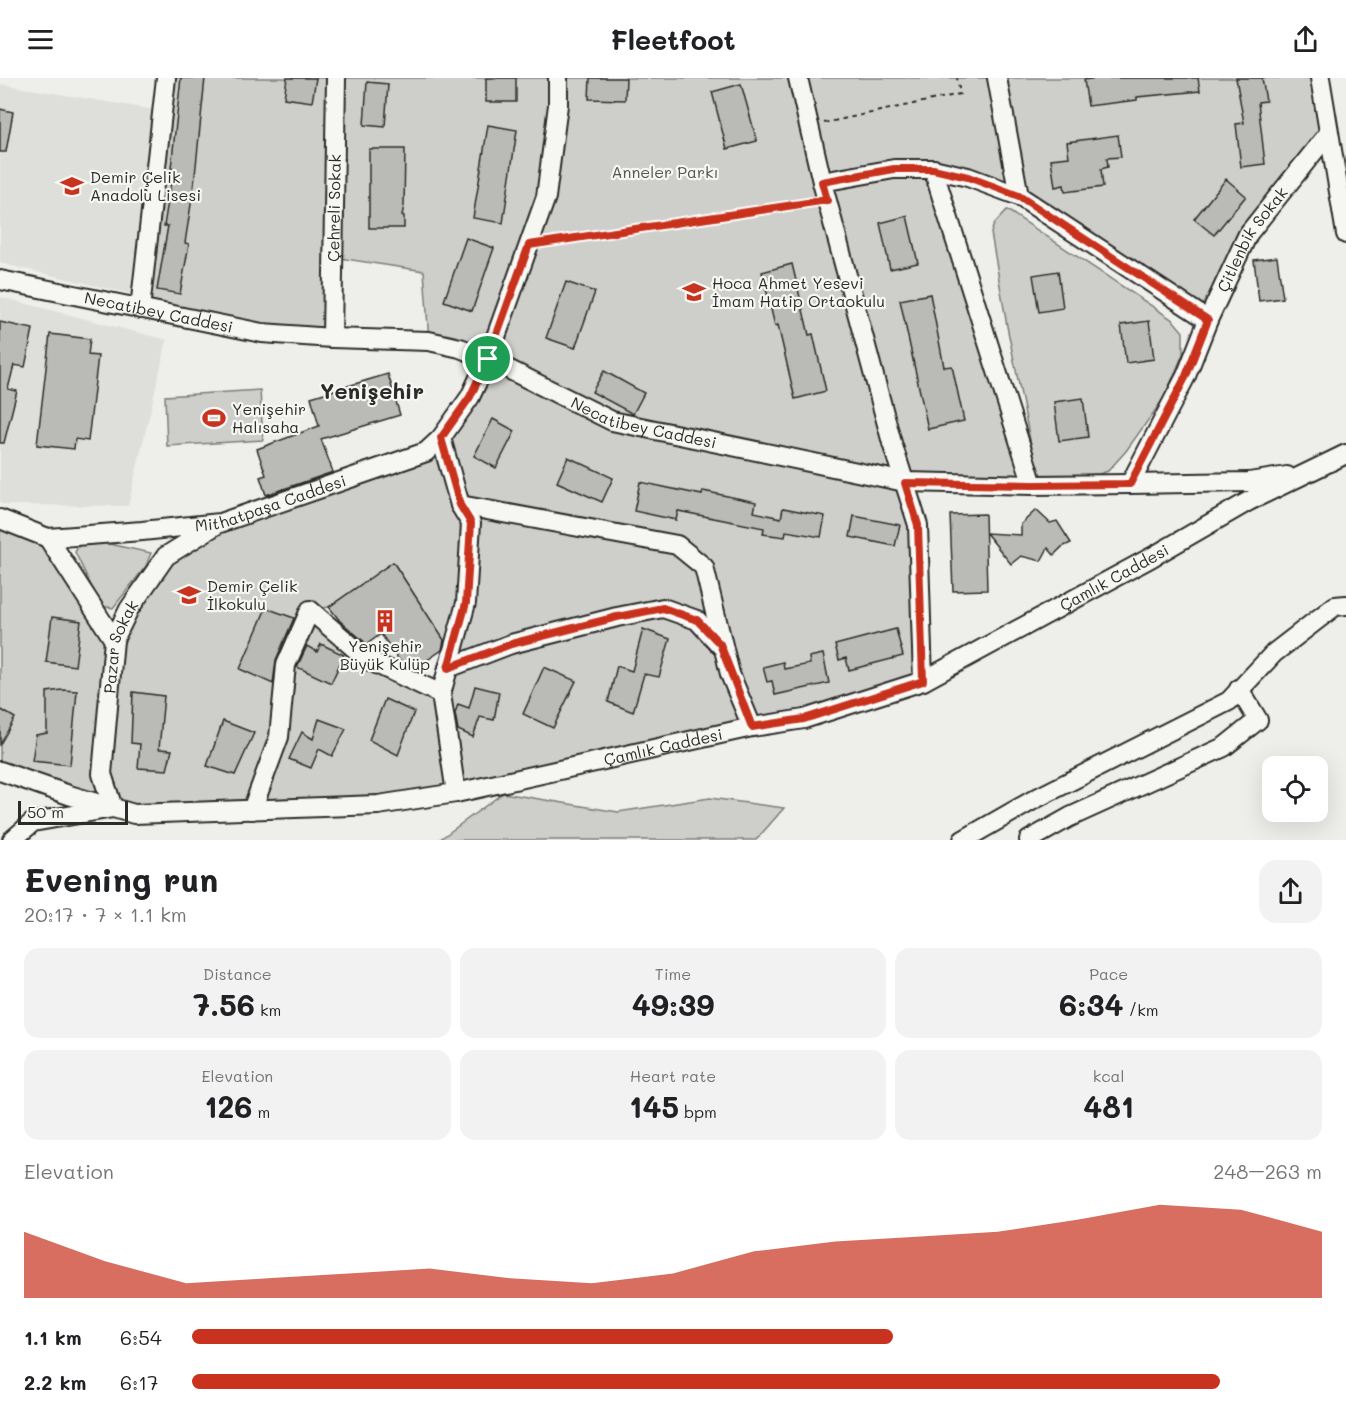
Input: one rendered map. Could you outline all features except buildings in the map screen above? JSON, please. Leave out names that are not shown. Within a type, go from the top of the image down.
[{"type":"street","points":[[140,309],[166,78]]},
{"type":"street","name":"Çehreli Sokak","points":[[332,338],[336,78]]},
{"type":"street","name":"Mithatpaşa Caddesi","points":[[0,519],[48,538],[220,523],[426,452],[441,438],[470,397],[488,359],[546,197],[558,105],[558,78]]},
{"type":"street","points":[[798,78],[824,191],[892,442],[918,525],[923,681]]},
{"type":"street","points":[[998,78],[1019,196]]},
{"type":"street","points":[[1320,78],[1346,234]]},
{"type":"street","name":"Çitlenbik Sokak","points":[[1130,484],[1186,376],[1208,320],[1248,234],[1328,134]]},
{"type":"street","points":[[824,191],[894,169],[933,169],[968,177],[1019,196],[1208,320]]},
{"type":"street","points":[[933,169],[1033,485]]},
{"type":"street","name":"Necatibey Caddesi","points":[[0,279],[262,333],[332,338],[429,340],[460,348],[488,359],[612,421],[905,483],[1033,485],[1249,482],[1301,474]]},
{"type":"street","points":[[441,438],[460,505],[471,523],[466,603],[441,694],[456,793]]},
{"type":"street","name":"Çamlık Caddesi","points":[[0,771],[134,814],[378,805],[456,793],[752,727],[804,719],[923,681],[1301,474],[1346,454]]},
{"type":"street","points":[[460,505],[677,545],[704,567],[730,674]]},
{"type":"street","name":"Pazar Sokak","points":[[113,808],[102,774],[114,640],[129,609],[166,556],[220,523]]},
{"type":"street","points":[[48,538],[114,640]]},
{"type":"street","points":[[963,840],[1035,799],[1228,701],[1274,652],[1335,606],[1346,605]]},
{"type":"street","points":[[448,668],[511,644],[617,617],[663,608],[697,620],[720,644],[752,727]]},
{"type":"street","points":[[252,810],[279,737],[286,665],[310,610],[368,660],[441,694]]},
{"type":"street","points":[[1029,840],[1070,818],[1224,747],[1258,720],[1239,689]]},
{"type":"street","points":[[12,840],[33,822],[113,808]]},
{"type":"path","points":[[809,126],[960,94],[957,78]]},
{"type":"path","points":[[529,245],[824,191]]},
{"type":"shaded area","name":"Demir Çelik Anadolu Lisesi","points":[[0,84],[155,110],[131,294],[0,263]]},
{"type":"shaded area","points":[[0,297],[167,340],[128,506],[5,505],[0,503]]},
{"type":"green space","name":"Anneler Parkı","points":[[166,78],[1320,78],[1328,134],[1248,234],[1208,320],[1019,196],[934,170],[1033,485],[905,483],[923,681],[804,719],[456,793],[134,814],[0,771],[0,518],[48,538],[113,640],[166,556],[220,523],[426,452],[488,359],[429,341],[424,271],[333,257],[332,338],[140,309]],"holes":[[[393,562],[447,646],[440,693],[368,660],[311,610],[329,607]]]},
{"type":"green space","points":[[1007,210],[1173,320],[1183,332],[1183,354],[1164,398],[1126,451],[1108,471],[1099,474],[1038,479],[991,233],[994,224]]},
{"type":"green space","name":"Yenişehir Halısaha","points":[[260,390],[263,440],[167,446],[165,396]]},
{"type":"green space","points":[[81,542],[100,542],[151,553],[146,566],[113,608],[101,606],[75,552]]},
{"type":"green space","points":[[503,793],[618,812],[710,798],[784,808],[756,840],[439,840]]},
{"type":"place","name":"Demir Çelik Anadolu Lisesi","points":[[72,186]]},
{"type":"place","name":"Hoca Ahmet Yesevi İmam Hatip Ortaokulu","points":[[694,292]]},
{"type":"place","name":"Yenişehir Halısaha","points":[[214,418]]},
{"type":"place","name":"Demir Çelik İlkokulu","points":[[189,595]]},
{"type":"place","name":"Yenişehir Büyük Kulüp","points":[[385,621]]},
{"type":"district","name":"Yenişehir","points":[[372,391]]},
{"type":"route","points":[[894,169],[933,169],[968,177],[1019,196],[1208,320],[1186,376],[1130,484],[905,483],[918,525],[923,681],[804,719],[752,727],[720,644],[697,620],[663,608],[617,617],[511,644],[448,668],[466,603],[471,523],[460,505],[441,438],[470,397],[488,359],[529,245],[827,200],[822,182],[894,169]]}]
